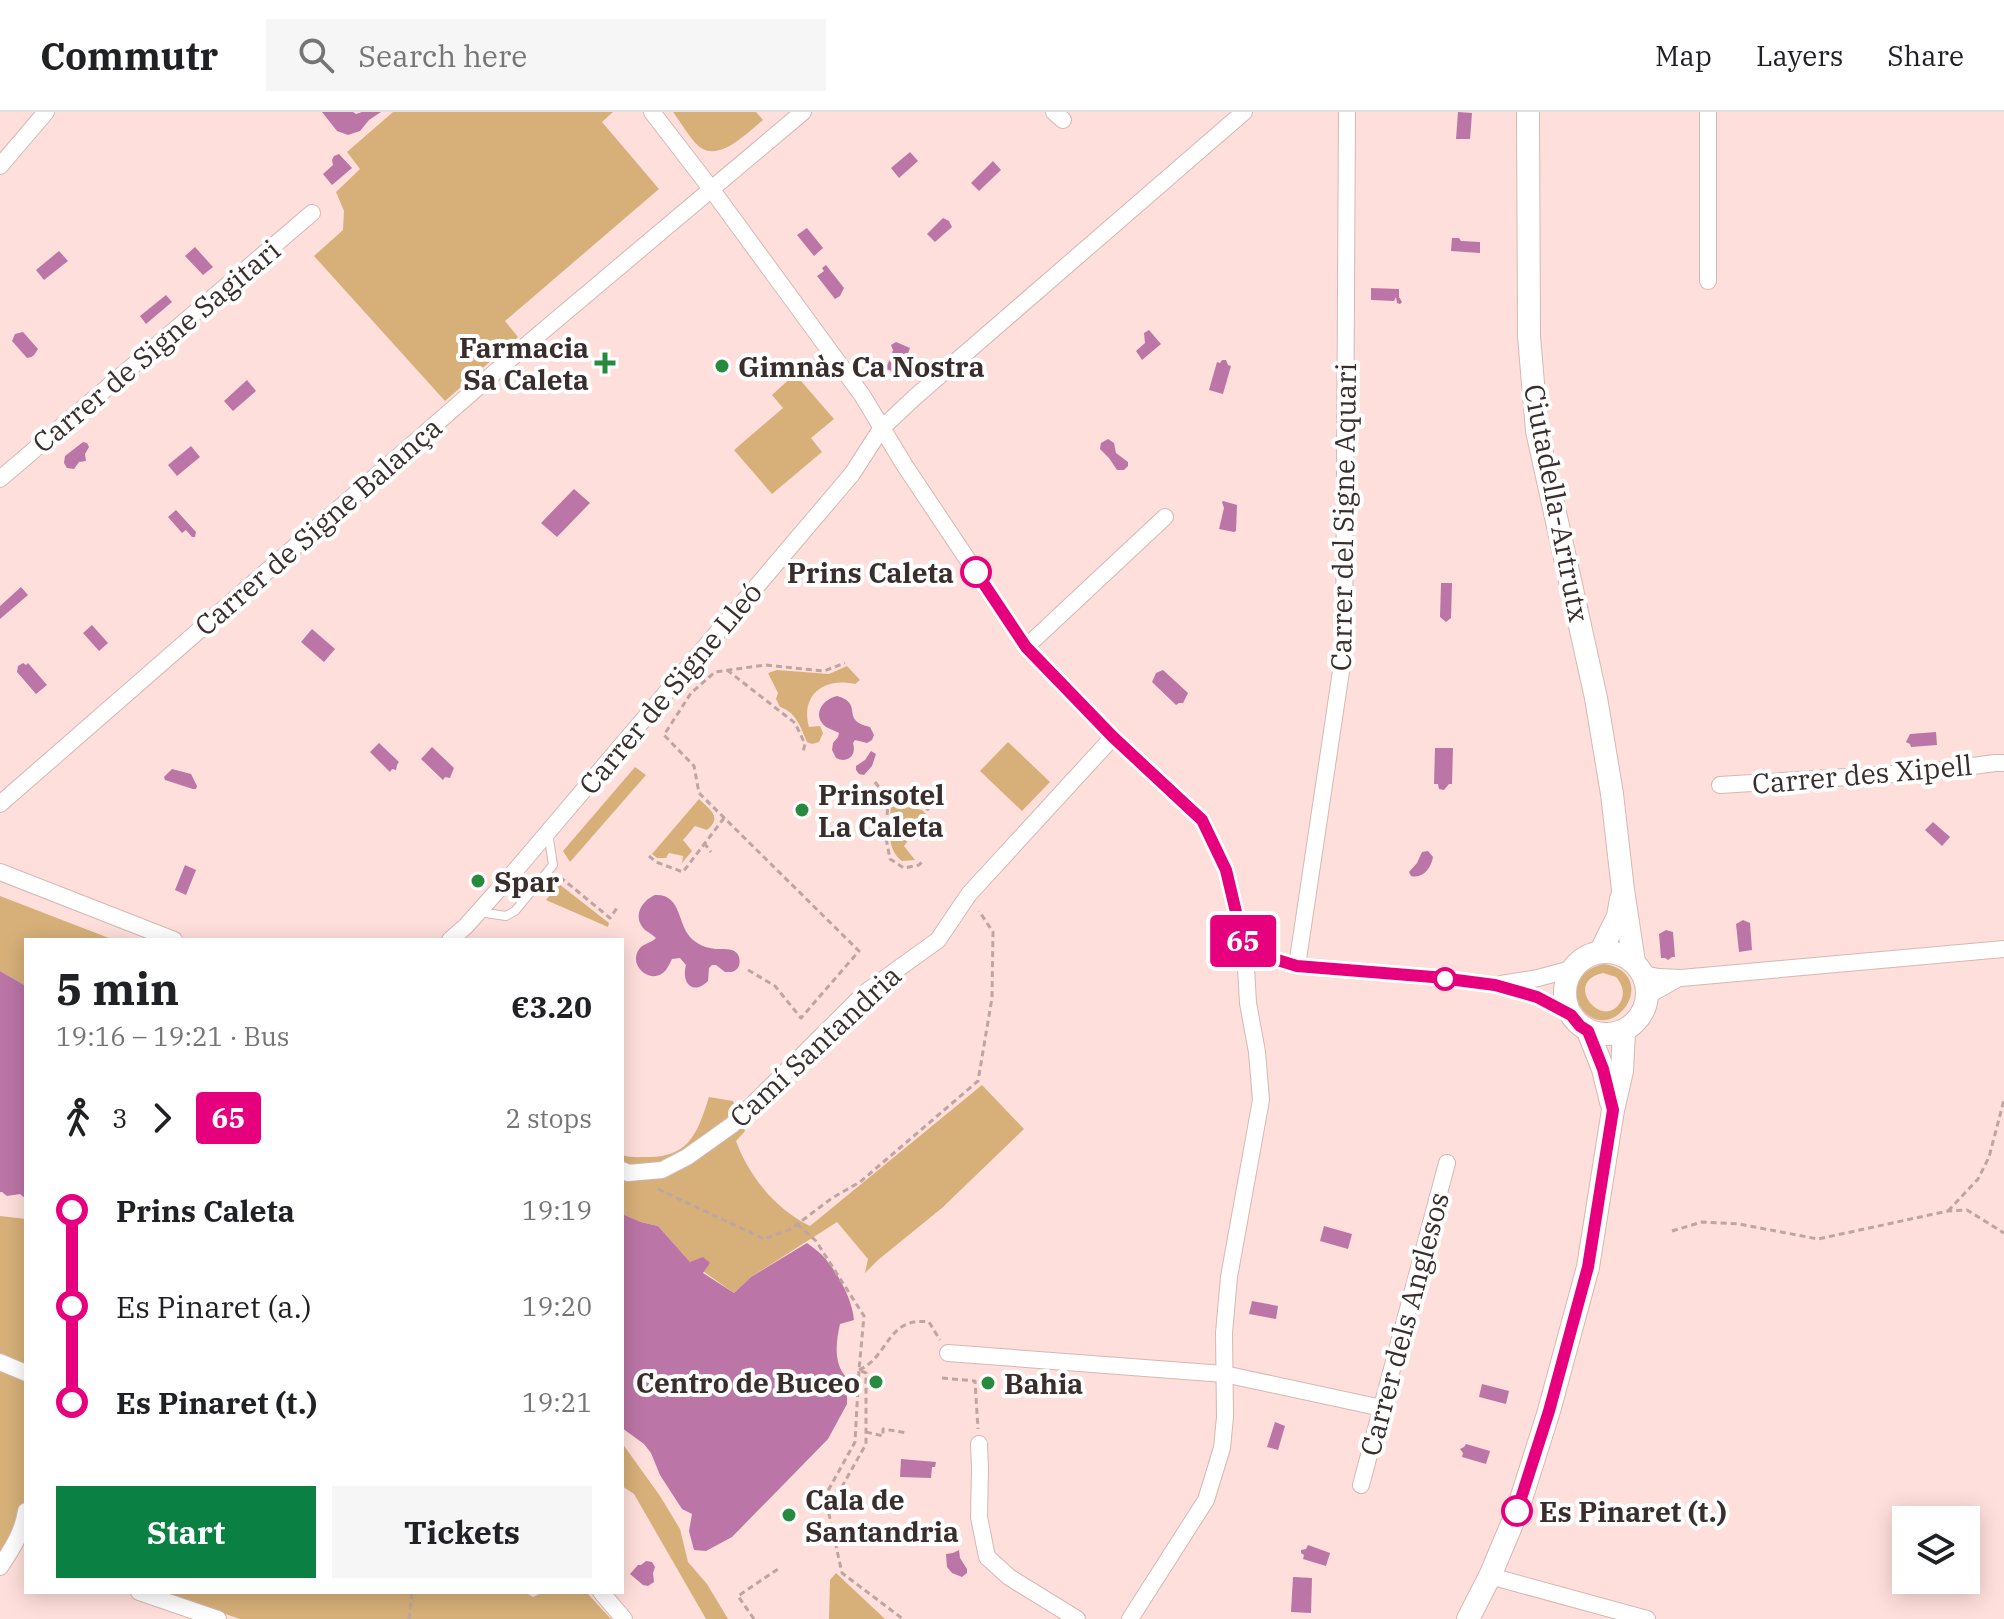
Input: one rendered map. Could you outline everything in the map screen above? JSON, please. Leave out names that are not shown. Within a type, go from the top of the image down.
[{"type":"main road","name":"Ciutadella-Artrutx","points":[[1528,112],[1529,336],[1537,431],[1596,698],[1612,794],[1623,890],[1642,977]]},
{"type":"main road","points":[[1601,951],[1618,916],[1623,890]]},
{"type":"main road","points":[[1601,951],[1622,954],[1642,977],[1644,1011],[1624,1031],[1612,1034],[1588,1031],[1580,1026],[1571,1015],[1564,993],[1571,969],[1584,957],[1601,951]]},
{"type":"main road","points":[[1588,1031],[1603,1069],[1613,1110]]},
{"type":"main road","points":[[1468,1619],[1490,1576],[1521,1498],[1549,1411],[1588,1267],[1622,1071],[1624,1031]]},
{"type":"street","points":[[0,166],[46,112]]},
{"type":"street","points":[[652,112],[862,395],[881,429],[1026,647],[1113,737],[1202,820],[1226,870],[1245,950],[1248,1003],[1257,1052],[1261,1100],[1229,1277],[1224,1333],[1225,1417],[1222,1448],[1206,1500],[1130,1619]]},
{"type":"street","name":"Carrer de Signe Balança","points":[[0,804],[524,347],[803,112]]},
{"type":"street","name":"Carrer de Signe Lleó","points":[[452,938],[548,831],[852,474],[881,429],[1244,112]]},
{"type":"street","name":"Carrer del Signe Aquari","points":[[1297,966],[1344,651],[1347,112]]},
{"type":"street","points":[[1708,112],[1708,281]]},
{"type":"street","name":"Carrer de Signe Sagitari","points":[[0,479],[312,213]]},
{"type":"street","points":[[1026,647],[1165,517]]},
{"type":"street","name":"Camí Santandria","points":[[624,1171],[662,1170],[687,1157],[732,1125],[866,992],[938,940],[969,894],[1113,737]]},
{"type":"street","name":"Carrer des Xipell","points":[[1720,785],[1928,772],[2004,763]]},
{"type":"street","points":[[0,872],[169,938]]},
{"type":"street","points":[[1642,977],[1681,978],[2004,949]]},
{"type":"street","points":[[1245,950],[1297,966],[1495,985],[1537,997],[1571,1015]]},
{"type":"street","points":[[1495,985],[1571,969]]},
{"type":"street","name":"Carrer dels Anglesos","points":[[1361,1485],[1447,1163]]},
{"type":"street","points":[[948,1353],[1224,1374],[1382,1408]]},
{"type":"street","points":[[0,1362],[24,1372]]},
{"type":"street","points":[[979,1444],[979,1517],[987,1557],[1009,1577],[1077,1619]]},
{"type":"street","points":[[0,1567],[19,1551],[24,1525]]},
{"type":"street","points":[[1490,1576],[1647,1619]]},
{"type":"street","points":[[145,1594],[218,1619]]},
{"type":"street","points":[[603,1594],[624,1619]]},
{"type":"lane","points":[[478,912],[506,916],[515,911],[553,865],[548,831]]},
{"type":"path","points":[[748,970],[775,986],[801,1018],[859,951],[699,793],[694,766],[664,735],[691,693],[715,672],[765,665],[824,671],[845,663]]},
{"type":"path","points":[[727,670],[795,723],[805,744],[803,752]]},
{"type":"path","points":[[875,782],[888,799],[886,838],[890,859],[904,868],[923,861]]},
{"type":"path","points":[[888,799],[929,810]]},
{"type":"path","points":[[649,856],[656,862],[683,872],[724,818]]},
{"type":"path","points":[[704,843],[711,852]]},
{"type":"path","points":[[560,877],[610,918],[617,908]]},
{"type":"path","points":[[642,1171],[646,1183],[764,1239],[791,1229],[832,1198],[860,1182],[978,1081],[992,998],[993,932],[969,894]]},
{"type":"path","points":[[1948,1211],[1978,1179],[1989,1157],[2004,1100]]},
{"type":"path","points":[[1672,1231],[1702,1222],[1739,1224],[1818,1239],[1948,1211],[1967,1210],[2004,1233]]},
{"type":"path","points":[[797,1224],[816,1241],[864,1316],[855,1442],[825,1496],[842,1573],[903,1619]]},
{"type":"path","points":[[859,1370],[870,1365],[897,1329],[919,1320],[929,1322],[948,1353]]},
{"type":"path","points":[[825,1496],[839,1492],[866,1444],[866,1373],[859,1370]]},
{"type":"path","points":[[942,1378],[975,1381],[979,1444]]},
{"type":"path","points":[[866,1432],[883,1436],[883,1429],[908,1433]]},
{"type":"path","points":[[754,1619],[738,1596],[781,1567]]},
{"type":"path","points":[[409,1619],[412,1594]]},
{"type":"shaded area","points":[[322,112],[381,112],[360,131],[348,135],[337,131]]},
{"type":"shaded area","points":[[393,112],[613,112],[602,122],[659,189],[505,321],[518,337],[445,401],[314,256],[343,230],[344,211],[336,192],[360,169],[347,152]]},
{"type":"shaded area","points":[[673,112],[756,112],[763,120],[734,143],[717,151],[709,151],[694,141]]},
{"type":"shaded area","points":[[1458,112],[1472,113],[1470,139],[1456,139]]},
{"type":"shaded area","points":[[910,152],[918,161],[899,178],[891,168]]},
{"type":"shaded area","points":[[339,154],[352,168],[332,185],[323,174],[333,165],[334,156]]},
{"type":"shaded area","points":[[993,161],[1001,170],[979,191],[971,183]]},
{"type":"shaded area","points":[[943,218],[952,227],[935,242],[927,234]]},
{"type":"shaded area","points":[[807,228],[823,248],[814,256],[797,235]]},
{"type":"shaded area","points":[[1452,238],[1480,242],[1480,253],[1451,251]]},
{"type":"shaded area","points":[[195,247],[213,267],[203,275],[185,256]]},
{"type":"shaded area","points":[[59,251],[68,261],[44,280],[36,270]]},
{"type":"shaded area","points":[[826,265],[844,288],[835,299],[817,276]]},
{"type":"shaded area","points":[[1371,288],[1399,289],[1402,302],[1397,303],[1396,297],[1394,301],[1371,300]]},
{"type":"shaded area","points":[[166,295],[172,302],[146,324],[140,316]]},
{"type":"shaded area","points":[[1149,330],[1161,344],[1142,360],[1136,351],[1145,343],[1144,333]]},
{"type":"shaded area","points":[[23,332],[38,349],[29,358],[12,341],[15,334]]},
{"type":"shaded area","points":[[896,342],[910,348],[900,374],[886,369],[893,350],[891,345]]},
{"type":"shaded area","points":[[1222,360],[1231,366],[1223,394],[1209,390],[1217,362]]},
{"type":"shaded area","points":[[795,374],[834,419],[811,438],[822,452],[772,494],[734,450],[783,408],[772,395]]},
{"type":"shaded area","points":[[247,380],[256,391],[233,411],[224,401]]},
{"type":"shaded area","points":[[1108,439],[1114,443],[1116,453],[1128,462],[1124,470],[1117,470],[1100,449],[1101,443]]},
{"type":"shaded area","points":[[83,442],[89,447],[85,454],[86,461],[79,462],[74,469],[67,468],[65,456]]},
{"type":"shaded area","points":[[191,446],[200,457],[177,476],[168,465]]},
{"type":"shaded area","points":[[574,489],[590,503],[557,537],[541,523]]},
{"type":"shaded area","points":[[1222,502],[1237,505],[1234,532],[1219,529],[1224,508]]},
{"type":"shaded area","points":[[176,510],[196,532],[195,537],[186,530],[182,533],[168,517]]},
{"type":"shaded area","points":[[1441,583],[1452,583],[1451,618],[1446,622],[1440,617]]},
{"type":"shaded area","points":[[21,587],[28,595],[0,619],[0,606]]},
{"type":"shaded area","points":[[92,625],[108,643],[99,651],[83,633]]},
{"type":"shaded area","points":[[312,629],[335,649],[324,662],[301,642]]},
{"type":"shaded area","points":[[28,663],[47,685],[36,694],[17,672],[18,666]]},
{"type":"shaded area","points":[[847,666],[860,680],[855,684],[834,683],[817,690],[808,705],[807,715],[809,727],[820,726],[823,733],[819,742],[807,742],[794,717],[780,707],[776,699],[778,693],[768,673],[777,670],[829,674]]},
{"type":"shaded area","points":[[1163,670],[1188,693],[1183,703],[1176,705],[1152,682],[1156,673]]},
{"type":"shaded area","points":[[837,696],[850,703],[856,720],[870,727],[874,735],[867,743],[855,740],[853,755],[844,760],[836,758],[832,750],[839,733],[826,727],[819,718],[823,704]]},
{"type":"shaded area","points":[[1936,732],[1937,745],[1911,747],[1906,742],[1910,734]]},
{"type":"shaded area","points":[[1008,742],[1050,782],[1022,811],[980,771]]},
{"type":"shaded area","points":[[379,743],[399,762],[396,770],[390,772],[370,752]]},
{"type":"shaded area","points":[[432,747],[454,768],[450,778],[443,780],[421,759]]},
{"type":"shaded area","points":[[1435,748],[1453,748],[1452,784],[1444,790],[1434,784]]},
{"type":"shaded area","points":[[871,751],[876,754],[872,766],[864,775],[859,774],[856,766]]},
{"type":"shaded area","points":[[635,767],[646,775],[570,862],[563,851]]},
{"type":"shaded area","points":[[172,769],[191,774],[196,789],[165,780],[164,777]]},
{"type":"shaded area","points":[[699,799],[713,814],[712,825],[707,830],[695,826],[683,840],[692,851],[682,863],[683,856],[669,853],[666,858],[657,858],[652,854]]},
{"type":"shaded area","points":[[891,804],[922,810],[927,815],[904,846],[915,860],[902,861],[893,849]]},
{"type":"shaded area","points":[[1933,822],[1950,837],[1942,846],[1925,830]]},
{"type":"shaded area","points":[[1428,851],[1433,857],[1428,869],[1419,876],[1411,876],[1409,872],[1422,852]]},
{"type":"shaded area","points":[[185,865],[196,870],[186,895],[175,890]]},
{"type":"shaded area","points":[[559,884],[609,923],[608,927],[546,900]]},
{"type":"shaded area","points":[[655,895],[664,896],[675,905],[688,934],[695,941],[708,948],[737,953],[740,962],[737,969],[725,972],[712,965],[708,981],[698,987],[687,982],[686,965],[680,958],[672,959],[660,975],[642,972],[636,961],[637,955],[642,946],[656,938],[641,925],[639,915],[642,905]]},
{"type":"shaded area","points":[[0,896],[109,938],[24,938],[24,985],[0,971]]},
{"type":"shaded area","points":[[1743,920],[1750,923],[1752,950],[1739,952],[1736,924]]},
{"type":"shaded area","points":[[1666,930],[1673,932],[1675,957],[1668,960],[1661,958],[1659,934]]},
{"type":"shaded area","points":[[1604,964],[1621,970],[1630,981],[1631,993],[1627,1005],[1618,1015],[1607,1020],[1594,1019],[1577,1001],[1579,980],[1596,966]],"holes":[[[1603,973],[1616,977],[1622,988],[1621,1001],[1614,1009],[1597,1009],[1586,994],[1586,986],[1591,978]]]},
{"type":"shaded area","points":[[0,971],[24,985],[24,1197],[0,1192]]},
{"type":"shaded area","points":[[982,1085],[1024,1129],[942,1208],[865,1273],[868,1259],[837,1222],[751,1277],[734,1293],[690,1262],[658,1226],[624,1215],[624,1155],[662,1156],[673,1153],[683,1147],[696,1131],[709,1097],[733,1101],[745,1131],[736,1141],[756,1179],[775,1201],[810,1226]]},
{"type":"shaded area","points":[[624,1215],[658,1226],[690,1262],[703,1257],[710,1263],[703,1273],[734,1293],[751,1277],[807,1243],[822,1255],[843,1285],[854,1320],[840,1324],[838,1360],[847,1378],[847,1404],[828,1439],[732,1537],[706,1551],[694,1550],[689,1531],[692,1514],[682,1509],[644,1444],[624,1429]]},
{"type":"shaded area","points":[[0,1216],[24,1219],[24,1541],[13,1538],[0,1553]]},
{"type":"shaded area","points":[[1324,1226],[1352,1234],[1348,1249],[1320,1241]]},
{"type":"shaded area","points":[[1252,1301],[1278,1306],[1276,1319],[1249,1314]]},
{"type":"shaded area","points":[[1482,1384],[1509,1391],[1506,1404],[1479,1397]]},
{"type":"shaded area","points":[[1275,1422],[1285,1426],[1278,1450],[1267,1447]]},
{"type":"shaded area","points":[[1466,1444],[1490,1451],[1486,1464],[1462,1457],[1460,1449]]},
{"type":"shaded area","points":[[624,1446],[680,1529],[688,1562],[707,1584],[728,1619],[706,1619],[634,1494],[624,1487]]},
{"type":"shaded area","points":[[901,1459],[936,1462],[931,1478],[900,1477]]},
{"type":"shaded area","points":[[1308,1545],[1330,1553],[1326,1566],[1303,1559],[1301,1550]]},
{"type":"shaded area","points":[[959,1550],[967,1569],[962,1577],[947,1567],[946,1554]]},
{"type":"shaded area","points":[[646,1561],[652,1562],[655,1567],[654,1582],[648,1586],[630,1574]]},
{"type":"shaded area","points":[[836,1573],[885,1619],[829,1619],[830,1580]]},
{"type":"shaded area","points":[[1293,1577],[1312,1578],[1311,1613],[1291,1612]]},
{"type":"shaded area","points":[[167,1594],[528,1594],[533,1597],[540,1594],[588,1594],[611,1619],[240,1619]]},
{"type":"bus line","name":"65","points":[[976,572],[1026,647],[1113,737],[1202,820],[1226,870],[1245,950],[1297,966],[1495,985],[1537,997],[1571,1015],[1588,1031],[1603,1069],[1613,1110],[1588,1267],[1549,1411],[1517,1511]]},
{"type":"place","name":"Farmacia Sa Caleta","points":[[605,363]]},
{"type":"place","name":"Gimnàs Ca Nostra","points":[[722,366]]},
{"type":"place","name":"Prins Caleta","points":[[976,572]]},
{"type":"place","name":"Prinsotel La Caleta","points":[[802,810]]},
{"type":"place","name":"Spar","points":[[478,881]]},
{"type":"place","name":"Centro de Buceo","points":[[876,1382]]},
{"type":"place","name":"Bahia","points":[[988,1383]]},
{"type":"place","name":"Es Pinaret (t.)","points":[[1517,1511]]},
{"type":"place","name":"Cala de Santandria","points":[[789,1515]]}]
